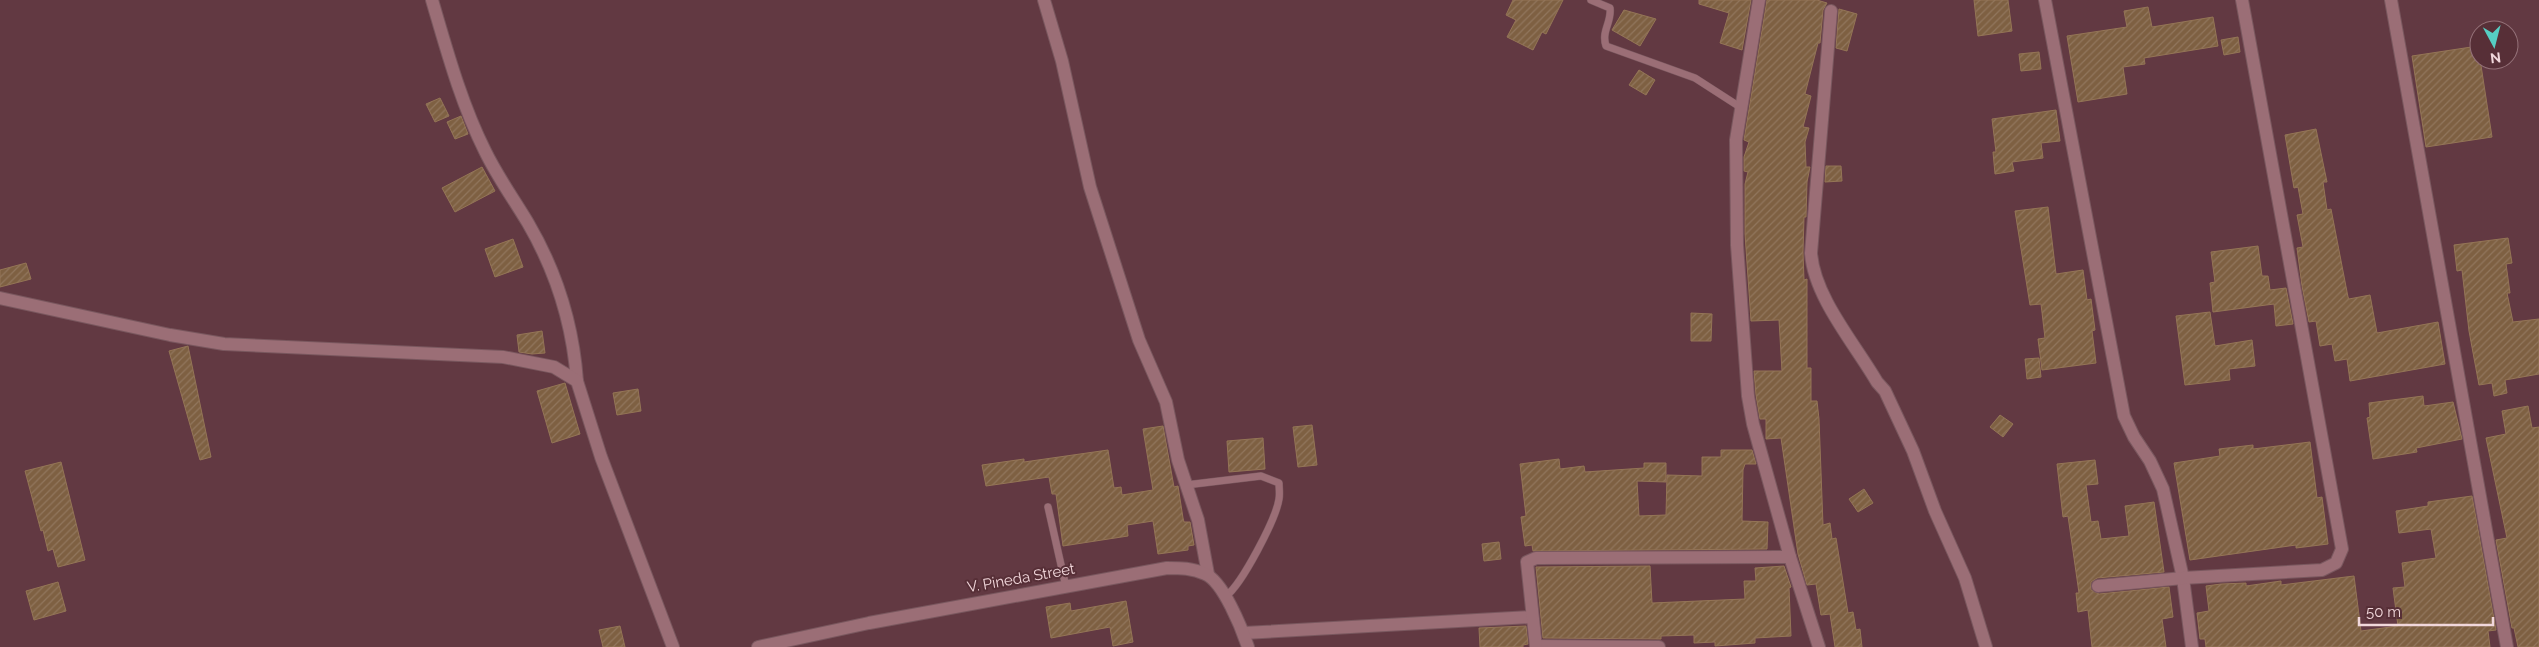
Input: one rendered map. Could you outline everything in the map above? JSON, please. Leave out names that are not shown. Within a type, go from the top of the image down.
[{"type":"street","points":[[432,0],[469,116],[499,178],[528,224],[551,271],[567,318],[577,381],[607,474],[673,647]]},
{"type":"street","points":[[1044,0],[1062,61],[1090,186],[1139,340],[1166,402],[1178,460],[1198,520],[1208,574],[1226,596],[1244,633],[1248,647]]},
{"type":"street","points":[[1759,0],[1751,58],[1740,106],[1736,140],[1737,246],[1748,396],[1753,424],[1790,557],[1819,647]]},
{"type":"street","points":[[2045,0],[2124,416],[2134,437],[2150,461],[2163,490],[2183,578],[2192,647]]},
{"type":"street","points":[[2098,586],[2183,578],[2322,570],[2336,563],[2342,549],[2242,0]]},
{"type":"street","points":[[2391,0],[2507,647]]},
{"type":"street","points":[[1831,11],[1817,169],[1811,253],[1812,270],[1834,311],[1877,382],[1885,391],[1905,432],[1935,511],[1965,578],[1986,647]]},
{"type":"street","points":[[0,298],[170,335],[224,344],[480,356],[521,360],[554,367],[577,381]]},
{"type":"street","points":[[1659,647],[1536,646],[1527,562],[1536,558],[1790,557]]},
{"type":"street","name":"V. Pineda Street","points":[[758,647],[869,623],[1167,568],[1188,569],[1208,574]]},
{"type":"street","points":[[1244,633],[1532,617]]},
{"type":"lane","points":[[1591,0],[1610,8],[1611,15],[1603,38],[1606,46],[1695,78],[1740,106]]},
{"type":"lane","points":[[1186,485],[1261,476],[1279,483],[1279,500],[1252,560],[1233,591],[1226,596]]},
{"type":"lane","points":[[1048,507],[1066,587]]},
{"type":"building","points":[[1513,0],[1563,0],[1546,34],[1542,32],[1533,50],[1507,37],[1516,20],[1506,15]]},
{"type":"building","points":[[1699,0],[1751,0],[1742,50],[1720,43],[1729,13],[1699,4]]},
{"type":"building","points":[[1767,0],[1817,0],[1827,3],[1823,10],[1820,43],[1818,43],[1805,94],[1811,96],[1803,127],[1809,128],[1805,142],[1806,167],[1810,167],[1807,182],[1806,217],[1804,217],[1803,252],[1804,280],[1807,279],[1807,368],[1811,368],[1811,401],[1817,401],[1819,419],[1823,525],[1830,523],[1832,539],[1836,538],[1848,613],[1853,612],[1856,630],[1860,629],[1862,647],[1835,647],[1830,614],[1821,615],[1816,584],[1807,585],[1798,554],[1781,438],[1766,439],[1766,419],[1760,419],[1756,395],[1754,371],[1782,371],[1779,320],[1751,321],[1745,234],[1745,184],[1748,172],[1744,171],[1744,157],[1749,142],[1744,140]]},
{"type":"building","points":[[1974,0],[2008,0],[2012,31],[1978,36]]},
{"type":"building","points":[[2148,7],[2152,27],[2213,17],[2218,46],[2144,58],[2145,64],[2123,67],[2127,94],[2078,102],[2067,36],[2127,27],[2124,11]]},
{"type":"building","points":[[1839,9],[1857,14],[1847,51],[1836,48]]},
{"type":"building","points":[[1624,10],[1656,19],[1640,46],[1612,30]]},
{"type":"building","points":[[2238,37],[2240,52],[2224,55],[2221,40]]},
{"type":"building","points":[[2469,47],[2469,70],[2482,70],[2492,137],[2426,147],[2412,56]]},
{"type":"building","points":[[2039,52],[2041,69],[2021,71],[2019,54]]},
{"type":"building","points":[[1639,70],[1655,80],[1646,95],[1629,85]]},
{"type":"building","points":[[440,98],[449,116],[435,122],[426,104]]},
{"type":"building","points":[[2056,110],[2060,141],[2041,143],[2043,158],[2012,162],[2014,171],[1995,174],[1993,152],[1996,152],[1992,119]]},
{"type":"building","points":[[461,116],[468,134],[455,139],[447,122]]},
{"type":"building","points":[[2316,129],[2327,182],[2323,182],[2327,210],[2331,209],[2349,299],[2370,295],[2377,333],[2438,322],[2445,364],[2350,381],[2347,359],[2335,361],[2332,344],[2320,346],[2316,321],[2309,322],[2302,286],[2297,248],[2303,247],[2297,215],[2303,214],[2298,187],[2294,188],[2285,135]]},
{"type":"building","points":[[1826,166],[1841,166],[1842,181],[1825,182]]},
{"type":"building","points":[[482,167],[495,191],[455,212],[442,188]]},
{"type":"building","points":[[2048,207],[2056,274],[2083,270],[2087,300],[2091,299],[2095,330],[2092,331],[2096,363],[2042,370],[2038,339],[2045,338],[2041,304],[2030,305],[2015,211]]},
{"type":"building","points":[[2508,238],[2512,263],[2506,264],[2510,293],[2507,293],[2513,322],[2539,319],[2539,374],[2505,380],[2507,393],[2494,396],[2492,383],[2479,385],[2469,331],[2462,270],[2457,271],[2454,245]]},
{"type":"building","points":[[513,239],[523,267],[495,277],[485,249]]},
{"type":"building","points":[[2258,246],[2262,276],[2268,276],[2270,290],[2286,288],[2293,324],[2276,326],[2274,304],[2213,312],[2210,283],[2215,282],[2211,252]]},
{"type":"building","points":[[26,263],[31,279],[0,287],[0,270]]},
{"type":"building","points":[[2210,312],[2215,346],[2252,340],[2255,366],[2229,369],[2230,380],[2185,385],[2176,316]]},
{"type":"building","points":[[1691,313],[1712,314],[1711,341],[1691,341]]},
{"type":"building","points":[[542,331],[545,353],[519,352],[517,335]]},
{"type":"building","points":[[188,346],[211,457],[200,460],[169,351]]},
{"type":"building","points":[[2039,358],[2041,377],[2027,379],[2025,359]]},
{"type":"building","points":[[565,383],[580,434],[552,443],[537,391]]},
{"type":"building","points":[[638,389],[641,411],[617,415],[613,393]]},
{"type":"building","points":[[2423,396],[2424,406],[2453,402],[2462,439],[2416,448],[2417,452],[2373,459],[2367,418],[2370,417],[2369,403]]},
{"type":"building","points":[[2528,406],[2532,428],[2539,427],[2539,647],[2518,647],[2514,628],[2512,628],[2496,540],[2507,538],[2486,438],[2506,434],[2502,411]]},
{"type":"building","points":[[2000,415],[2013,424],[2003,437],[1990,427]]},
{"type":"building","points":[[1312,425],[1317,465],[1298,467],[1293,427]]},
{"type":"building","points":[[1163,426],[1174,487],[1178,486],[1184,522],[1190,522],[1194,545],[1188,546],[1188,550],[1158,554],[1153,521],[1127,525],[1128,536],[1063,546],[1056,494],[1052,494],[1049,477],[986,486],[982,465],[1024,459],[1024,462],[1108,450],[1114,488],[1121,487],[1122,495],[1153,490],[1143,429]]},
{"type":"building","points":[[1263,438],[1265,469],[1229,472],[1227,441]]},
{"type":"building","points":[[2310,442],[2317,498],[2322,497],[2328,544],[2296,548],[2296,545],[2190,560],[2174,463],[2220,456],[2219,449],[2253,445],[2253,449]]},
{"type":"building","points":[[1721,450],[1752,450],[1756,464],[1745,464],[1743,470],[1742,521],[1768,522],[1767,549],[1533,551],[1532,545],[1525,546],[1521,517],[1526,516],[1520,464],[1559,459],[1560,469],[1584,466],[1585,472],[1644,468],[1644,463],[1666,463],[1666,482],[1637,481],[1639,516],[1666,515],[1667,475],[1702,476],[1702,457],[1721,457]]},
{"type":"building","points":[[2095,460],[2098,484],[2086,485],[2091,522],[2098,521],[2101,539],[2129,536],[2125,506],[2154,502],[2164,572],[2097,578],[2091,582],[2091,590],[2099,594],[2169,587],[2173,617],[2162,619],[2166,647],[2092,647],[2088,610],[2078,612],[2076,593],[2079,593],[2068,516],[2063,517],[2057,464]]},
{"type":"building","points":[[61,462],[85,560],[58,567],[53,549],[48,551],[43,530],[41,531],[25,471]]},
{"type":"building","points":[[1864,489],[1873,503],[1858,512],[1849,499]]},
{"type":"building","points":[[2472,496],[2496,630],[2488,631],[2490,647],[2206,647],[2205,639],[2200,639],[2197,613],[2209,611],[2206,586],[2221,584],[2246,583],[2246,586],[2281,581],[2281,585],[2354,576],[2361,631],[2398,626],[2393,588],[2405,587],[2402,563],[2436,558],[2431,529],[2399,533],[2396,511],[2428,506],[2428,502]]},
{"type":"building","points":[[1499,542],[1501,559],[1484,561],[1482,544]]},
{"type":"building","points":[[1650,566],[1652,603],[1745,599],[1744,581],[1756,581],[1755,568],[1784,566],[1791,587],[1789,588],[1791,636],[1755,638],[1755,643],[1715,646],[1715,642],[1694,643],[1694,635],[1661,636],[1661,639],[1543,638],[1536,567]]},
{"type":"building","points":[[58,582],[66,611],[34,620],[26,591]]},
{"type":"building","points":[[1126,601],[1133,642],[1113,646],[1110,627],[1051,638],[1046,607],[1070,603],[1071,611]]},
{"type":"building","points":[[620,626],[625,647],[603,647],[599,630]]},
{"type":"building","points":[[1526,626],[1528,644],[1523,645],[1523,647],[1480,647],[1479,628]]}]
